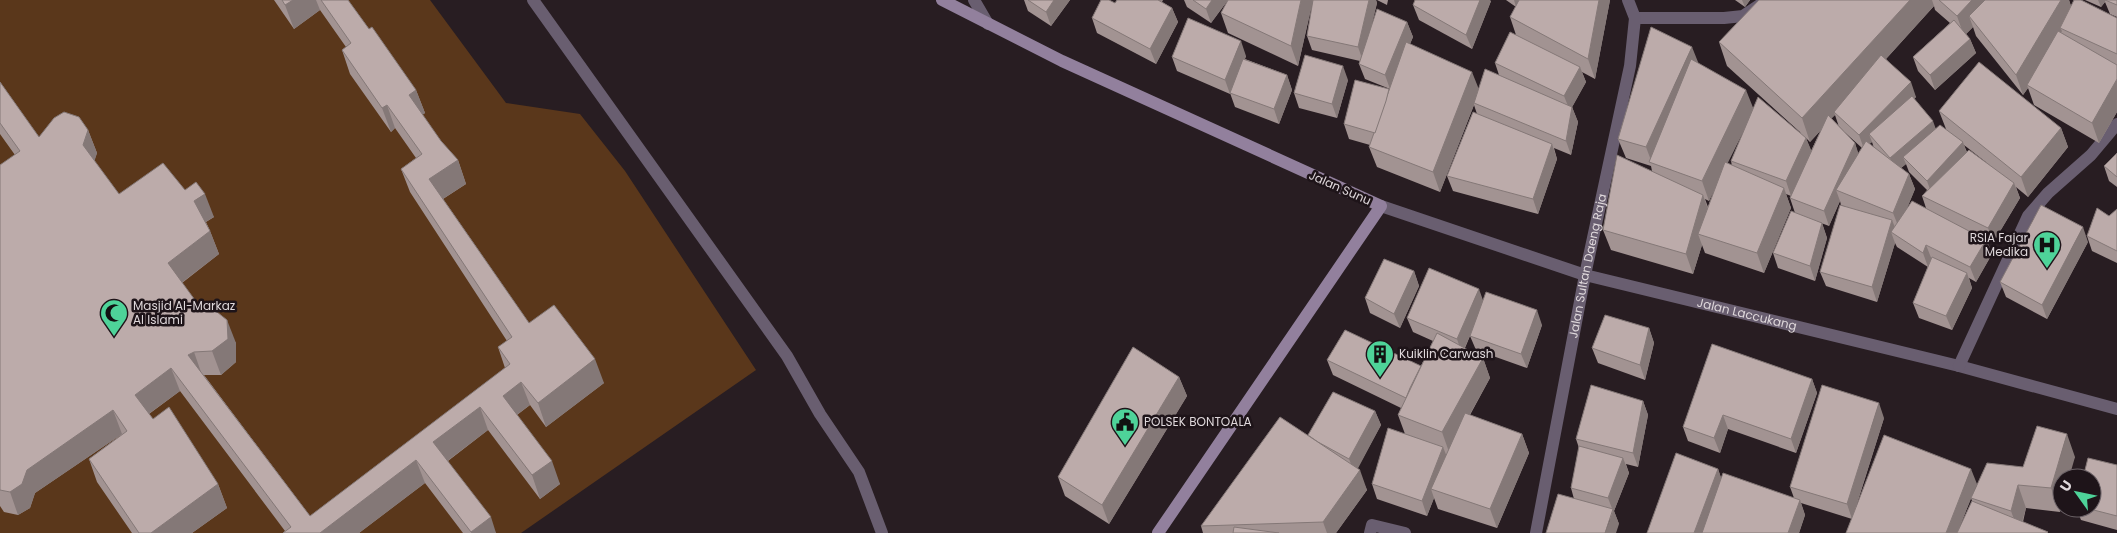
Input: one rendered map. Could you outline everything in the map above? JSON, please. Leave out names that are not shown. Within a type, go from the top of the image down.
[{"type":"main road","name":"Jalan Sunu","points":[[942,0],[1062,61],[1381,206],[1158,533]]},
{"type":"street","points":[[533,0],[787,356],[820,414],[859,472],[882,533]]},
{"type":"street","points":[[974,0],[988,24]]},
{"type":"street","name":"Jalan Sultan Daeng Raja","points":[[1536,533],[1585,275],[1630,66],[1635,18],[1628,0]]},
{"type":"street","points":[[1635,18],[1724,18],[1743,16],[1767,0]]},
{"type":"street","points":[[1960,366],[2028,216],[2048,192],[2091,155],[2117,124]]},
{"type":"street","name":"Jalan Laccukang","points":[[1381,206],[1585,275],[1960,366],[2117,409]]},
{"type":"street","points":[[1370,533],[1372,526],[1405,533]]},
{"type":"shaded area","points":[[0,0],[430,0],[506,103],[580,114],[625,171],[756,370],[521,533],[0,533]]},
{"type":"building","points":[[282,0],[293,0],[285,5]]},
{"type":"building","points":[[321,0],[348,0],[369,29],[372,27],[416,90],[409,95],[441,141],[458,160],[429,179],[529,323],[554,305],[595,359],[538,403],[521,382],[503,396],[552,461],[532,475],[480,407],[433,442],[491,517],[471,532],[416,460],[320,533],[283,533],[291,527],[171,368],[135,395],[153,419],[169,407],[218,484],[151,533],[139,533],[89,459],[127,431],[113,410],[27,470],[22,484],[10,492],[0,490],[0,165],[20,151],[0,123],[0,82],[39,137],[54,118],[64,112],[79,117],[88,130],[83,145],[119,194],[163,163],[185,190],[196,182],[205,194],[194,201],[210,231],[168,263],[200,307],[212,308],[227,320],[228,339],[212,351],[194,352],[188,355],[310,516],[510,364],[498,347],[512,337],[401,169],[422,154],[387,105],[382,108],[342,50],[351,43]]},
{"type":"building","points":[[1028,0],[1054,0],[1046,12]]},
{"type":"building","points":[[1101,0],[1109,0],[1115,3],[1117,0],[1158,0],[1172,8],[1150,49],[1092,18]]},
{"type":"building","points":[[1193,0],[1212,0],[1206,9]]},
{"type":"building","points":[[1228,0],[1301,0],[1291,46],[1221,13]]},
{"type":"building","points":[[1313,0],[1369,0],[1358,47],[1307,36]]},
{"type":"building","points":[[1415,0],[1480,0],[1466,35],[1413,5]]},
{"type":"building","points":[[1519,0],[1599,0],[1588,59],[1510,17]]},
{"type":"building","points":[[1759,0],[1910,0],[1802,118],[1719,42]]},
{"type":"building","points":[[1939,0],[1972,0],[1957,16]]},
{"type":"building","points":[[1985,0],[2061,0],[2016,75],[1969,16]]},
{"type":"building","points":[[2074,0],[2081,0],[2117,18],[2117,54],[2060,28]]},
{"type":"building","points":[[2105,0],[2117,0],[2117,5]]},
{"type":"building","points":[[1377,9],[1407,22],[1385,75],[1359,64]]},
{"type":"building","points":[[1188,18],[1241,41],[1225,80],[1172,57]]},
{"type":"building","points":[[1954,20],[1970,39],[1930,75],[1913,57]]},
{"type":"building","points":[[1651,27],[1692,47],[1646,147],[1618,139]]},
{"type":"building","points":[[2058,31],[2117,65],[2117,79],[2092,123],[2027,85]]},
{"type":"building","points":[[1510,32],[1580,67],[1564,96],[1495,63]]},
{"type":"building","points":[[1406,42],[1472,72],[1433,172],[1369,147]]},
{"type":"building","points":[[1305,55],[1343,66],[1332,104],[1294,93]]},
{"type":"building","points":[[1881,55],[1911,82],[1859,135],[1834,112]]},
{"type":"building","points":[[1243,59],[1287,75],[1274,109],[1230,93]]},
{"type":"building","points":[[1691,59],[1746,90],[1702,181],[1649,162]]},
{"type":"building","points":[[1979,62],[2061,128],[2021,177],[1939,111]]},
{"type":"building","points":[[1485,69],[1572,107],[1566,141],[1474,103]]},
{"type":"building","points":[[1355,80],[1389,89],[1375,133],[1344,124]]},
{"type":"building","points":[[1912,96],[1933,121],[1890,158],[1869,134]]},
{"type":"building","points":[[1758,97],[1806,138],[1786,181],[1731,161]]},
{"type":"building","points":[[1473,112],[1552,144],[1533,199],[1447,176]]},
{"type":"building","points":[[1828,115],[1855,143],[1824,211],[1790,198]]},
{"type":"building","points":[[1940,125],[1963,142],[1927,181],[1903,157]]},
{"type":"building","points":[[1866,141],[1909,174],[1893,213],[1836,190]]},
{"type":"building","points":[[1969,150],[2014,183],[1988,228],[1922,196]]},
{"type":"building","points":[[2117,153],[2117,177],[2104,166]]},
{"type":"building","points":[[1617,155],[1703,195],[1686,254],[1603,230]]},
{"type":"building","points":[[1725,162],[1784,188],[1757,253],[1698,234]]},
{"type":"building","points":[[1912,201],[1986,240],[1970,267],[1926,245],[1923,253],[1891,232]]},
{"type":"building","points":[[1840,205],[1892,220],[1872,287],[1820,272]]},
{"type":"building","name":"RSIA Fajar Medika","points":[[2041,205],[2083,227],[2042,305],[2000,282]]},
{"type":"building","points":[[2097,208],[2109,216],[2117,209],[2117,251],[2087,236]]},
{"type":"building","points":[[1791,211],[1822,223],[1810,266],[1773,253]]},
{"type":"building","points":[[1932,257],[1967,273],[1946,316],[1913,303]]},
{"type":"building","points":[[1384,259],[1414,271],[1394,314],[1365,298]]},
{"type":"building","points":[[1429,268],[1479,289],[1457,339],[1407,318]]},
{"type":"building","points":[[1486,292],[1537,310],[1521,354],[1470,336]]},
{"type":"building","points":[[1605,315],[1649,328],[1640,365],[1592,348]]},
{"type":"building","points":[[1345,330],[1421,366],[1406,398],[1327,360]]},
{"type":"building","points":[[1437,333],[1483,358],[1442,432],[1398,415]]},
{"type":"building","points":[[1712,344],[1812,379],[1791,439],[1723,415],[1714,438],[1683,427]]},
{"type":"building","name":"POLSEK BONTOALA","points":[[1133,347],[1179,377],[1102,505],[1058,477]]},
{"type":"building","points":[[1591,385],[1643,401],[1633,453],[1576,439]]},
{"type":"building","points":[[1822,385],[1879,403],[1847,504],[1790,487]]},
{"type":"building","points":[[1333,392],[1375,411],[1349,459],[1308,435]]},
{"type":"building","points":[[1465,413],[1522,434],[1490,509],[1431,489]]},
{"type":"building","points":[[1280,417],[1360,470],[1323,522],[1201,526]]},
{"type":"building","points":[[2037,426],[2067,434],[2057,468],[2052,468],[2051,488],[2018,485],[2011,511],[1971,498],[1987,463],[2023,467]]},
{"type":"building","points":[[1388,428],[1443,447],[1422,501],[1372,484]]},
{"type":"building","points":[[1884,435],[1971,469],[1946,533],[1846,533]]},
{"type":"building","points":[[1579,446],[1623,458],[1608,498],[1571,488]]},
{"type":"building","points":[[1676,453],[1718,469],[1694,533],[1647,533]]},
{"type":"building","points":[[2088,458],[2117,465],[2117,516],[2102,512],[2102,468],[2086,468]]},
{"type":"building","points":[[1723,473],[1800,500],[1788,533],[1702,533]]},
{"type":"building","points":[[1558,494],[1613,509],[1605,533],[1546,533]]},
{"type":"building","points":[[1972,501],[2048,532],[1957,533]]},
{"type":"building","points":[[1234,527],[1279,533],[1233,533]]},
{"type":"place","name":"RSIA Fajar Medika","points":[[2047,269]]},
{"type":"place","name":"Masjid Al-Markaz Al Islami","points":[[114,337]]},
{"type":"place","name":"Kuiklin Carwash","points":[[1380,378]]},
{"type":"place","name":"POLSEK BONTOALA","points":[[1125,446]]}]
